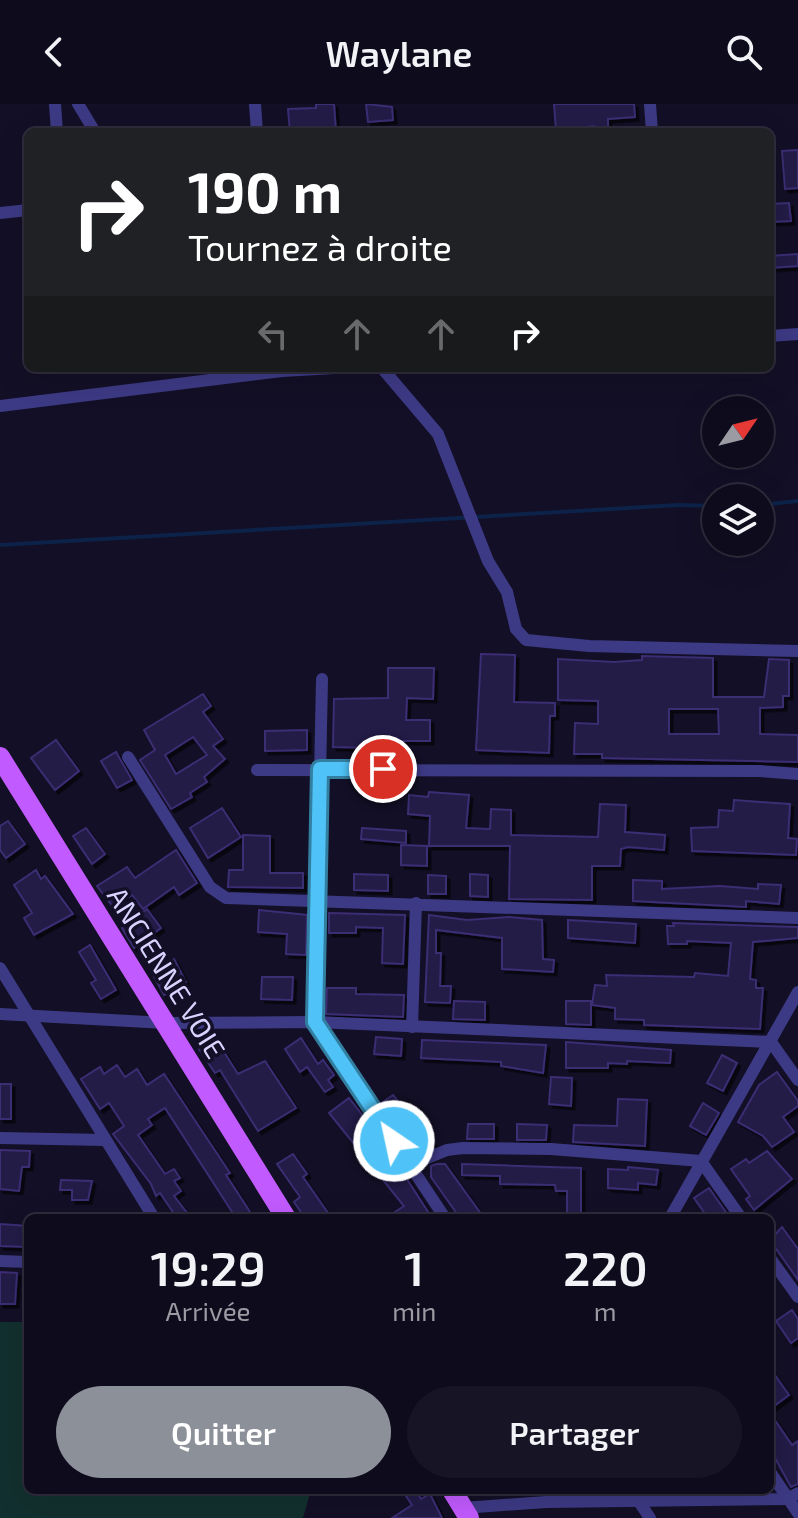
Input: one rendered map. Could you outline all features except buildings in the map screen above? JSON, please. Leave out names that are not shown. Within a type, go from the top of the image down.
[{"type":"main road","name":"ANCIENNE VOIE","points":[[0,757],[284,1214]]},
{"type":"main road","points":[[454,1494],[466,1513]]},
{"type":"street","points":[[55,104],[57,128]]},
{"type":"street","points":[[78,104],[93,128]]},
{"type":"street","points":[[255,104],[257,128]]},
{"type":"street","points":[[650,104],[652,128]]},
{"type":"street","points":[[0,213],[24,210]]},
{"type":"street","points":[[774,336],[798,334]]},
{"type":"street","points":[[0,406],[259,372]]},
{"type":"street","points":[[385,372],[438,434],[488,561],[507,592],[516,629],[526,640],[577,645],[798,651]]},
{"type":"street","points":[[322,679],[315,899],[315,1022],[442,1214]]},
{"type":"street","points":[[128,757],[216,893],[231,899],[315,899],[798,918]]},
{"type":"street","points":[[257,770],[798,774]]},
{"type":"street","points":[[412,1027],[416,903]]},
{"type":"street","points":[[0,968],[32,1015],[151,1214]]},
{"type":"street","points":[[672,1214],[798,992]]},
{"type":"street","points":[[0,1014],[166,1023],[315,1022],[771,1042]]},
{"type":"street","points":[[771,1042],[798,1080]]},
{"type":"street","points":[[0,1138],[105,1140]]},
{"type":"street","points":[[410,1165],[447,1150],[463,1148],[551,1149],[701,1161]]},
{"type":"street","points":[[701,1161],[738,1214]]},
{"type":"street","points":[[0,1261],[24,1262]]},
{"type":"street","points":[[774,1264],[798,1297]]},
{"type":"street","points":[[774,1476],[793,1496],[798,1513]]},
{"type":"street","points":[[634,1494],[650,1518]]},
{"type":"street","points":[[466,1513],[546,1502],[793,1496]]},
{"type":"green space","points":[[0,1322],[24,1323],[24,1494],[310,1494],[303,1518],[0,1518]]},
{"type":"waterway","points":[[774,504],[798,501]]},
{"type":"waterway","points":[[0,545],[702,506]]},
{"type":"route","points":[[383,769],[320,769],[315,899],[315,1022],[394,1141]]}]
